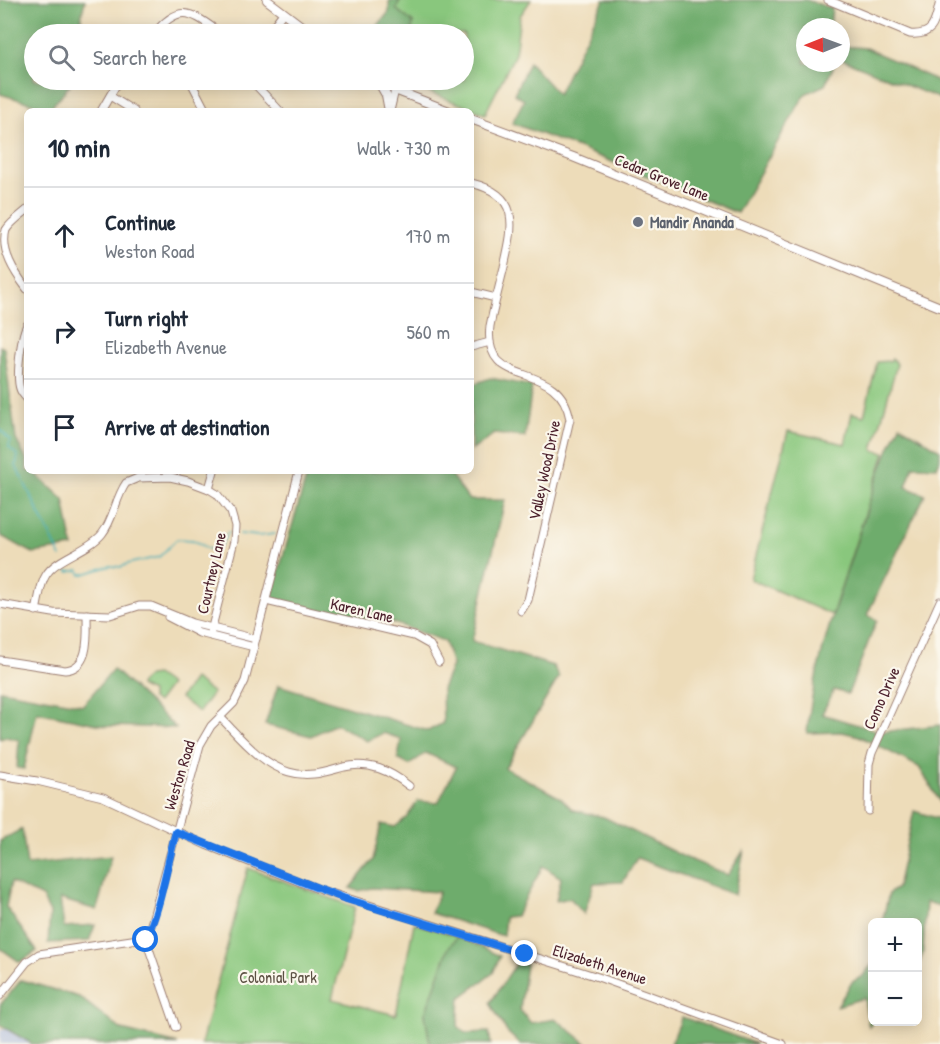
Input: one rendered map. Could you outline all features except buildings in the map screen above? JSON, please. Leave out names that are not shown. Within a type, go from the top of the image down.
[{"type":"main road","points":[[267,0],[298,24]]},
{"type":"main road","points":[[383,90],[386,94],[388,108]]},
{"type":"main road","points":[[395,90],[441,108]]},
{"type":"main road","name":"Cedar Grove Lane","points":[[474,120],[573,157],[940,307]]},
{"type":"street","points":[[828,0],[910,34],[920,35],[933,26],[940,1]]},
{"type":"street","points":[[162,24],[184,13],[194,14],[208,24]]},
{"type":"street","points":[[275,24],[283,13]]},
{"type":"street","points":[[103,108],[113,90]]},
{"type":"street","points":[[195,90],[204,108]]},
{"type":"street","points":[[260,90],[277,108]]},
{"type":"street","points":[[390,108],[395,90]]},
{"type":"street","points":[[110,96],[129,108]]},
{"type":"street","points":[[474,184],[495,192],[508,208],[511,217],[511,236],[490,326],[490,342],[474,346]]},
{"type":"street","points":[[24,213],[5,231],[2,246],[7,261],[24,285]]},
{"type":"street","points":[[474,293],[496,298]]},
{"type":"street","points":[[24,334],[21,342],[19,383],[24,395]]},
{"type":"street","name":"Valley Wood Drive","points":[[490,342],[492,352],[506,368],[550,385],[558,391],[564,398],[570,419],[528,600],[521,611]]},
{"type":"street","name":"Courtney Lane","points":[[36,611],[45,575],[56,565],[89,546],[102,534],[110,523],[126,483],[138,478],[165,474],[210,489],[222,498],[231,512],[236,533],[211,631]]},
{"type":"street","points":[[210,489],[213,474]]},
{"type":"street","name":"Weston Road","points":[[145,937],[153,921],[200,745],[207,733],[234,703],[242,688],[298,474]]},
{"type":"street","name":"Karen Lane","points":[[266,601],[414,636],[430,645],[439,662]]},
{"type":"street","name":"Como Drive","points":[[868,811],[869,764],[872,753],[940,601]]},
{"type":"street","points":[[0,604],[52,613],[110,615],[140,606],[151,606],[211,631],[255,643]]},
{"type":"street","points":[[0,660],[65,670],[72,669],[79,665],[85,655],[87,614]]},
{"type":"street","points":[[220,717],[259,755],[280,769],[308,775],[323,774],[353,766],[369,766],[390,772],[409,786]]},
{"type":"street","name":"Elizabeth Avenue","points":[[0,775],[37,781],[103,797],[176,832],[343,898],[598,977],[783,1044]]},
{"type":"street","points":[[159,824],[171,822],[181,815]]},
{"type":"street","points":[[0,996],[27,962],[39,954],[145,937],[176,1027]]},
{"type":"shaded area","points":[[5,1029],[32,1044],[0,1044],[0,1030]]},
{"type":"green space","points":[[0,0],[85,0],[81,19],[84,24],[24,24],[24,90],[66,90],[51,108],[0,94]]},
{"type":"green space","points":[[389,0],[400,0],[396,9],[413,24],[379,24],[389,12]]},
{"type":"green space","points":[[400,0],[531,0],[520,16],[515,54],[485,114],[424,90],[474,90],[474,24],[413,24],[396,9]]},
{"type":"green space","points":[[604,0],[806,0],[832,8],[831,18],[796,18],[796,72],[831,72],[825,85],[805,94],[737,213],[512,123],[524,100],[514,94],[529,62],[558,94]]},
{"type":"green space","points":[[850,47],[866,48],[940,82],[940,99],[850,63]]},
{"type":"green space","points":[[0,346],[4,348],[16,439],[24,455],[24,474],[36,474],[64,500],[73,547],[33,553],[1,536]]},
{"type":"green space","points":[[892,358],[897,364],[873,450],[885,453],[832,615],[750,579],[788,431],[845,444],[852,413],[864,416],[877,362],[890,361]]},
{"type":"green space","points":[[490,378],[532,386],[525,437],[494,434],[474,449],[474,384]]},
{"type":"green space","points":[[900,425],[940,450],[940,459],[937,467],[913,466],[906,487],[925,495],[867,615],[877,620],[848,694],[834,690],[822,714],[881,732],[940,725],[940,802],[919,767],[859,736],[842,732],[807,733],[814,685],[833,615],[875,485]]},
{"type":"green space","points":[[307,474],[450,474],[469,500],[505,500],[472,641],[553,666],[559,677],[505,768],[561,798],[573,810],[604,817],[684,857],[728,875],[744,850],[735,895],[637,858],[623,882],[594,883],[584,914],[570,898],[556,901],[561,878],[543,866],[516,916],[505,917],[503,936],[431,913],[439,892],[372,888],[358,891],[350,888],[373,860],[381,824],[395,827],[407,817],[418,801],[438,803],[456,767],[426,753],[409,765],[398,759],[401,739],[383,733],[367,741],[336,724],[311,736],[265,725],[278,685],[428,731],[443,723],[442,689],[452,665],[444,641],[385,620],[352,618],[270,600]]},
{"type":"green space","points":[[113,669],[176,728],[107,726],[37,712],[24,769],[17,768],[19,740],[6,737],[0,739],[0,690],[83,705]]},
{"type":"green space","points":[[156,675],[170,685],[157,703],[151,698],[151,692],[140,686],[140,683],[148,676]]},
{"type":"green space","points":[[194,679],[213,693],[199,712],[180,698]]},
{"type":"green space","points":[[914,811],[940,819],[940,906],[926,902],[922,956],[922,918],[883,918],[889,893],[897,888]]},
{"type":"green space","points":[[22,829],[27,865],[111,856],[97,910],[60,899],[64,927],[95,925],[89,941],[48,943],[50,913],[42,897],[11,882],[6,907],[37,951],[20,962],[0,948],[0,841]]},
{"type":"green space","name":"Colonial Park","points":[[248,868],[355,907],[332,999],[396,1015],[414,923],[458,936],[449,947],[425,1014],[430,1044],[201,1044]]},
{"type":"green space","points":[[458,936],[500,956],[493,973],[460,998],[458,1026],[466,1033],[489,1032],[491,1044],[430,1044],[425,1014],[449,947]]},
{"type":"green space","points":[[517,962],[526,964],[520,1010],[531,1023],[556,1019],[587,1044],[520,1044],[507,1032],[490,1003]]},
{"type":"green space","points":[[868,969],[868,1021],[864,998],[837,1006],[852,982],[863,976]]},
{"type":"green space","points":[[21,980],[79,997],[122,1030],[178,1044],[32,1044],[0,1025],[0,1005]]},
{"type":"green space","points":[[682,1017],[756,1044],[671,1044]]},
{"type":"waterway","points":[[0,429],[10,440],[9,448],[18,455],[16,466],[61,557]]},
{"type":"waterway","points":[[65,566],[68,572],[79,570],[81,575],[110,566],[122,567],[159,557],[177,539],[193,540],[209,549],[219,548],[228,532],[230,533]]},
{"type":"waterway","points":[[240,534],[258,536],[275,534]]},
{"type":"place","name":"Mandir Ananda","points":[[638,222]]},
{"type":"route","points":[[146,940],[176,832],[343,898],[525,954]]}]
